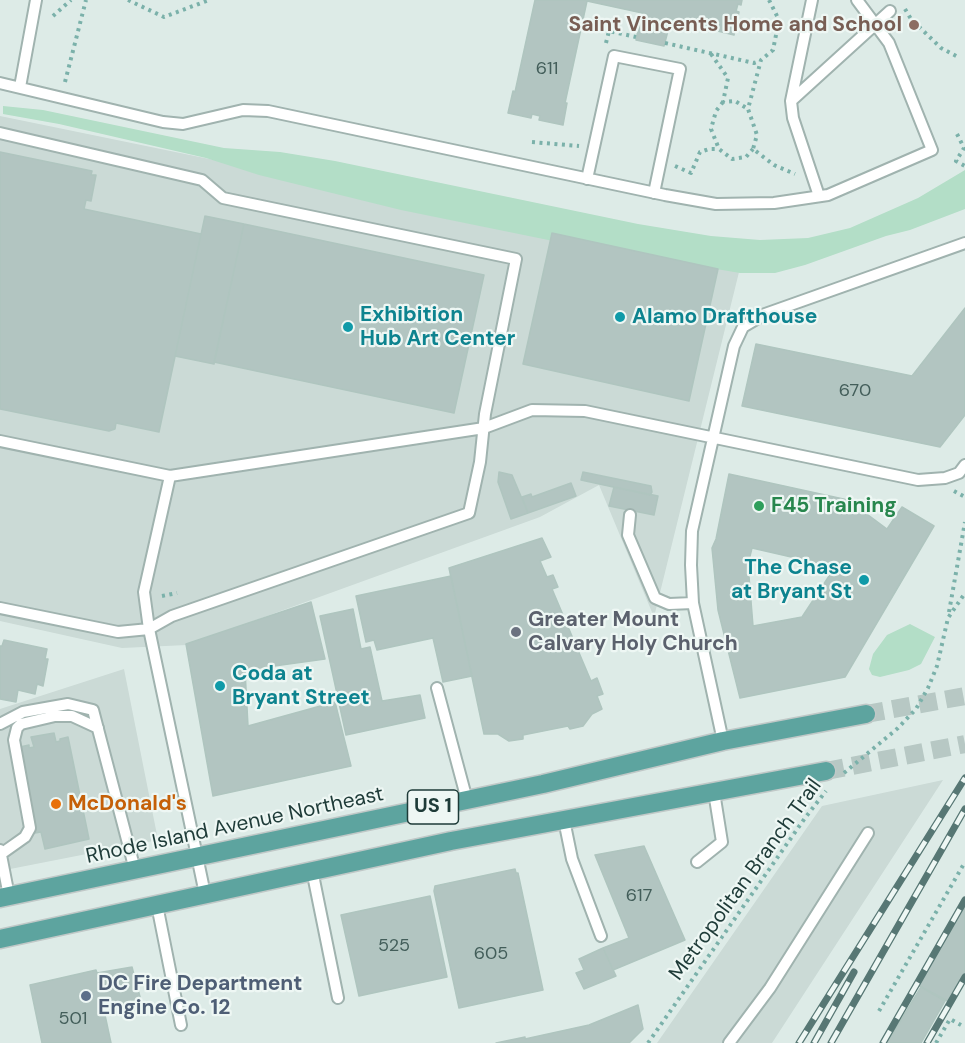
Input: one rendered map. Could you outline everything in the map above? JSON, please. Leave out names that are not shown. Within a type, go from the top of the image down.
[{"type":"main road","name":"Rhode Island Avenue Northeast","points":[[4,897],[467,800],[723,741],[866,714]]},
{"type":"main road","name":"US 1","points":[[0,939],[451,841],[714,792],[831,780]]},
{"type":"lane","points":[[20,87],[36,0]]},
{"type":"lane","points":[[812,0],[791,101],[793,118],[819,196]]},
{"type":"lane","points":[[0,83],[163,122],[183,124],[243,110],[268,111],[654,193],[716,204],[774,203],[828,195],[932,150],[889,43],[857,0]]},
{"type":"lane","points":[[791,101],[890,11]]},
{"type":"lane","points":[[587,179],[614,56],[680,69],[654,193]]},
{"type":"lane","points":[[0,133],[202,180],[223,198],[516,259],[469,513],[172,616],[149,629],[118,632],[0,608]]},
{"type":"lane","points":[[723,741],[693,603],[692,531],[734,346],[743,327],[765,314],[965,243]]},
{"type":"lane","points":[[0,441],[170,476],[484,428],[532,410],[585,411],[918,480],[945,478],[959,472],[965,465]]},
{"type":"lane","points":[[170,476],[144,592],[149,629],[205,894]]},
{"type":"lane","points":[[630,515],[628,535],[655,598],[669,604],[693,603]]},
{"type":"lane","points":[[436,688],[467,800]]},
{"type":"lane","points":[[0,724],[23,712],[68,704],[93,710],[135,870]]},
{"type":"lane","points":[[4,897],[0,852],[25,837],[30,828],[14,740],[17,728],[21,724],[55,716],[72,716],[98,728]]},
{"type":"lane","points":[[697,862],[722,842],[714,792]]},
{"type":"lane","points":[[564,820],[572,859],[600,936]]},
{"type":"lane","points":[[729,1043],[770,988],[868,833]]},
{"type":"lane","points":[[312,870],[338,998]]},
{"type":"lane","points":[[157,905],[181,1025]]},
{"type":"path","points":[[53,16],[71,0]]},
{"type":"path","points":[[65,82],[86,0]]},
{"type":"path","points":[[128,0],[164,16],[209,0]]},
{"type":"path","points":[[665,43],[754,63],[773,50],[778,20],[769,0]]},
{"type":"path","points":[[903,6],[911,19],[941,48],[958,57]]},
{"type":"path","points":[[711,54],[728,78],[723,102],[716,111],[711,129],[719,149],[732,159],[746,157],[753,149],[758,135],[748,109],[761,60]]},
{"type":"path","points":[[723,102],[735,101],[748,109]]},
{"type":"path","points":[[957,134],[964,148],[956,161],[965,166]]},
{"type":"path","points":[[675,166],[691,173],[700,152],[709,148],[719,149]]},
{"type":"path","points":[[753,149],[774,165],[798,176]]},
{"type":"path","points":[[948,618],[965,522]]},
{"type":"path","points":[[162,596],[177,593]]},
{"type":"path","name":"Metropolitan Branch Trail","points":[[648,1043],[831,780],[898,728],[916,709],[937,666],[948,618],[965,593]]},
{"type":"path","points":[[879,1011],[965,862]]},
{"type":"path","points":[[936,1043],[950,1019],[961,1025]]},
{"type":"shaded area","points":[[0,116],[740,268],[654,617],[599,485],[540,517],[187,645],[122,648],[0,621]]},
{"type":"shaded area","points":[[124,669],[158,840],[0,871],[0,709]]},
{"type":"shaded area","points":[[943,780],[772,1043],[657,1043],[822,806]]},
{"type":"green space","points":[[3,106],[43,110],[224,148],[280,152],[335,161],[638,224],[711,236],[760,240],[808,238],[850,228],[918,198],[965,170],[965,209],[805,265],[775,273],[740,273],[568,244],[401,210],[259,175],[206,158],[59,124],[3,114]]},
{"type":"green space","points":[[910,624],[935,637],[921,664],[909,670],[880,677],[872,675],[869,669],[873,654],[887,635]]},
{"type":"building","points":[[535,0],[742,0],[736,11],[739,12],[734,35],[665,18],[663,26],[669,27],[664,46],[636,40],[640,21],[645,23],[647,14],[587,1],[565,103],[567,103],[563,125],[539,120],[540,116],[532,114],[531,118],[508,113],[513,91],[515,92]]},
{"type":"building","points":[[0,152],[92,171],[91,175],[96,175],[91,201],[86,200],[84,209],[201,234],[159,432],[116,423],[115,429],[109,431],[0,409]]},
{"type":"building","points":[[205,216],[244,224],[214,364],[175,356]]},
{"type":"building","name":"Exhibition Hub Art Center","points":[[244,224],[484,275],[454,413],[214,362]]},
{"type":"building","name":"Alamo Drafthouse","points":[[552,233],[718,269],[689,401],[523,364]]},
{"type":"building","points":[[965,308],[965,415],[940,447],[742,406],[756,344],[912,376]]},
{"type":"building","points":[[499,472],[512,475],[528,513],[511,519],[498,482]]},
{"type":"building","points":[[583,472],[651,486],[652,492],[650,495],[581,480]]},
{"type":"building","name":"The Chase at Bryant St","points":[[729,474],[848,500],[887,529],[902,507],[934,526],[845,677],[740,698],[718,610],[712,548],[716,539]],"holes":[[[752,548],[835,567],[802,617],[753,626],[748,564]]]},
{"type":"building","points":[[571,483],[576,496],[528,513],[522,497],[531,494],[532,497]]},
{"type":"building","points":[[614,487],[658,496],[654,515],[609,506]]},
{"type":"building","name":"Greater Mount Calvary Holy Church","points":[[542,538],[551,557],[540,561],[547,577],[553,575],[558,587],[552,589],[591,681],[597,678],[603,694],[597,696],[602,709],[592,714],[583,726],[570,729],[568,726],[523,735],[523,739],[509,741],[498,734],[484,734],[449,568]]},
{"type":"building","points":[[451,576],[472,676],[443,682],[433,638],[377,650],[374,640],[366,642],[356,596]]},
{"type":"building","name":"Coda at Bryant Street","points":[[311,602],[325,659],[245,670],[248,726],[335,702],[351,766],[213,796],[186,644]]},
{"type":"building","points":[[353,609],[361,649],[370,647],[382,701],[420,695],[425,718],[346,735],[320,616]]},
{"type":"building","points":[[4,640],[47,649],[45,659],[48,659],[43,686],[37,684],[35,694],[18,690],[16,702],[0,699],[0,646]]},
{"type":"building","name":"McDonald's","points":[[54,733],[56,742],[68,737],[89,839],[45,849],[41,832],[35,833],[23,776],[26,775],[20,747],[29,745],[29,748],[34,747],[31,737]]},
{"type":"building","points":[[644,846],[685,940],[613,970],[603,948],[629,938],[595,855]]},
{"type":"building","points":[[515,869],[518,873],[543,990],[459,1008],[434,891],[435,886]]},
{"type":"building","points":[[430,896],[447,977],[359,996],[341,915]]},
{"type":"building","points":[[965,899],[965,979],[951,1003],[916,984]]},
{"type":"building","points":[[603,948],[616,976],[584,989],[576,973],[584,970],[579,959]]},
{"type":"building","name":"DC Fire Department Engine Co. 12","points":[[132,967],[143,1008],[105,1015],[111,1043],[42,1043],[30,985],[96,970],[97,973]]},
{"type":"building","points":[[921,987],[945,1001],[921,1043],[887,1043]]},
{"type":"building","points":[[638,1005],[643,1029],[629,1043],[496,1043],[589,1025]]},
{"type":"tunnel","points":[[866,714],[965,696]]},
{"type":"tunnel","points":[[826,771],[965,744]]},
{"type":"railway","points":[[799,1043],[965,778]]},
{"type":"railway","points":[[831,1043],[965,809]]},
{"type":"railway","points":[[883,1043],[965,900]]},
{"type":"railway","points":[[814,1043],[854,972]]},
{"type":"railway","points":[[927,1043],[965,977]]},
{"type":"place","name":"Saint Vincents Home and School","points":[[914,25]]},
{"type":"place","name":"Alamo Drafthouse","points":[[620,317]]},
{"type":"place","name":"Exhibition Hub Art Center","points":[[348,327]]},
{"type":"place","name":"F45 Training","points":[[759,506]]},
{"type":"place","name":"The Chase at Bryant St","points":[[864,580]]},
{"type":"place","name":"Greater Mount Calvary Holy Church","points":[[516,632]]},
{"type":"place","name":"Coda at Bryant Street","points":[[220,686]]},
{"type":"place","name":"McDonald's","points":[[56,804]]},
{"type":"place","name":"DC Fire Department Engine Co. 12","points":[[86,996]]}]
